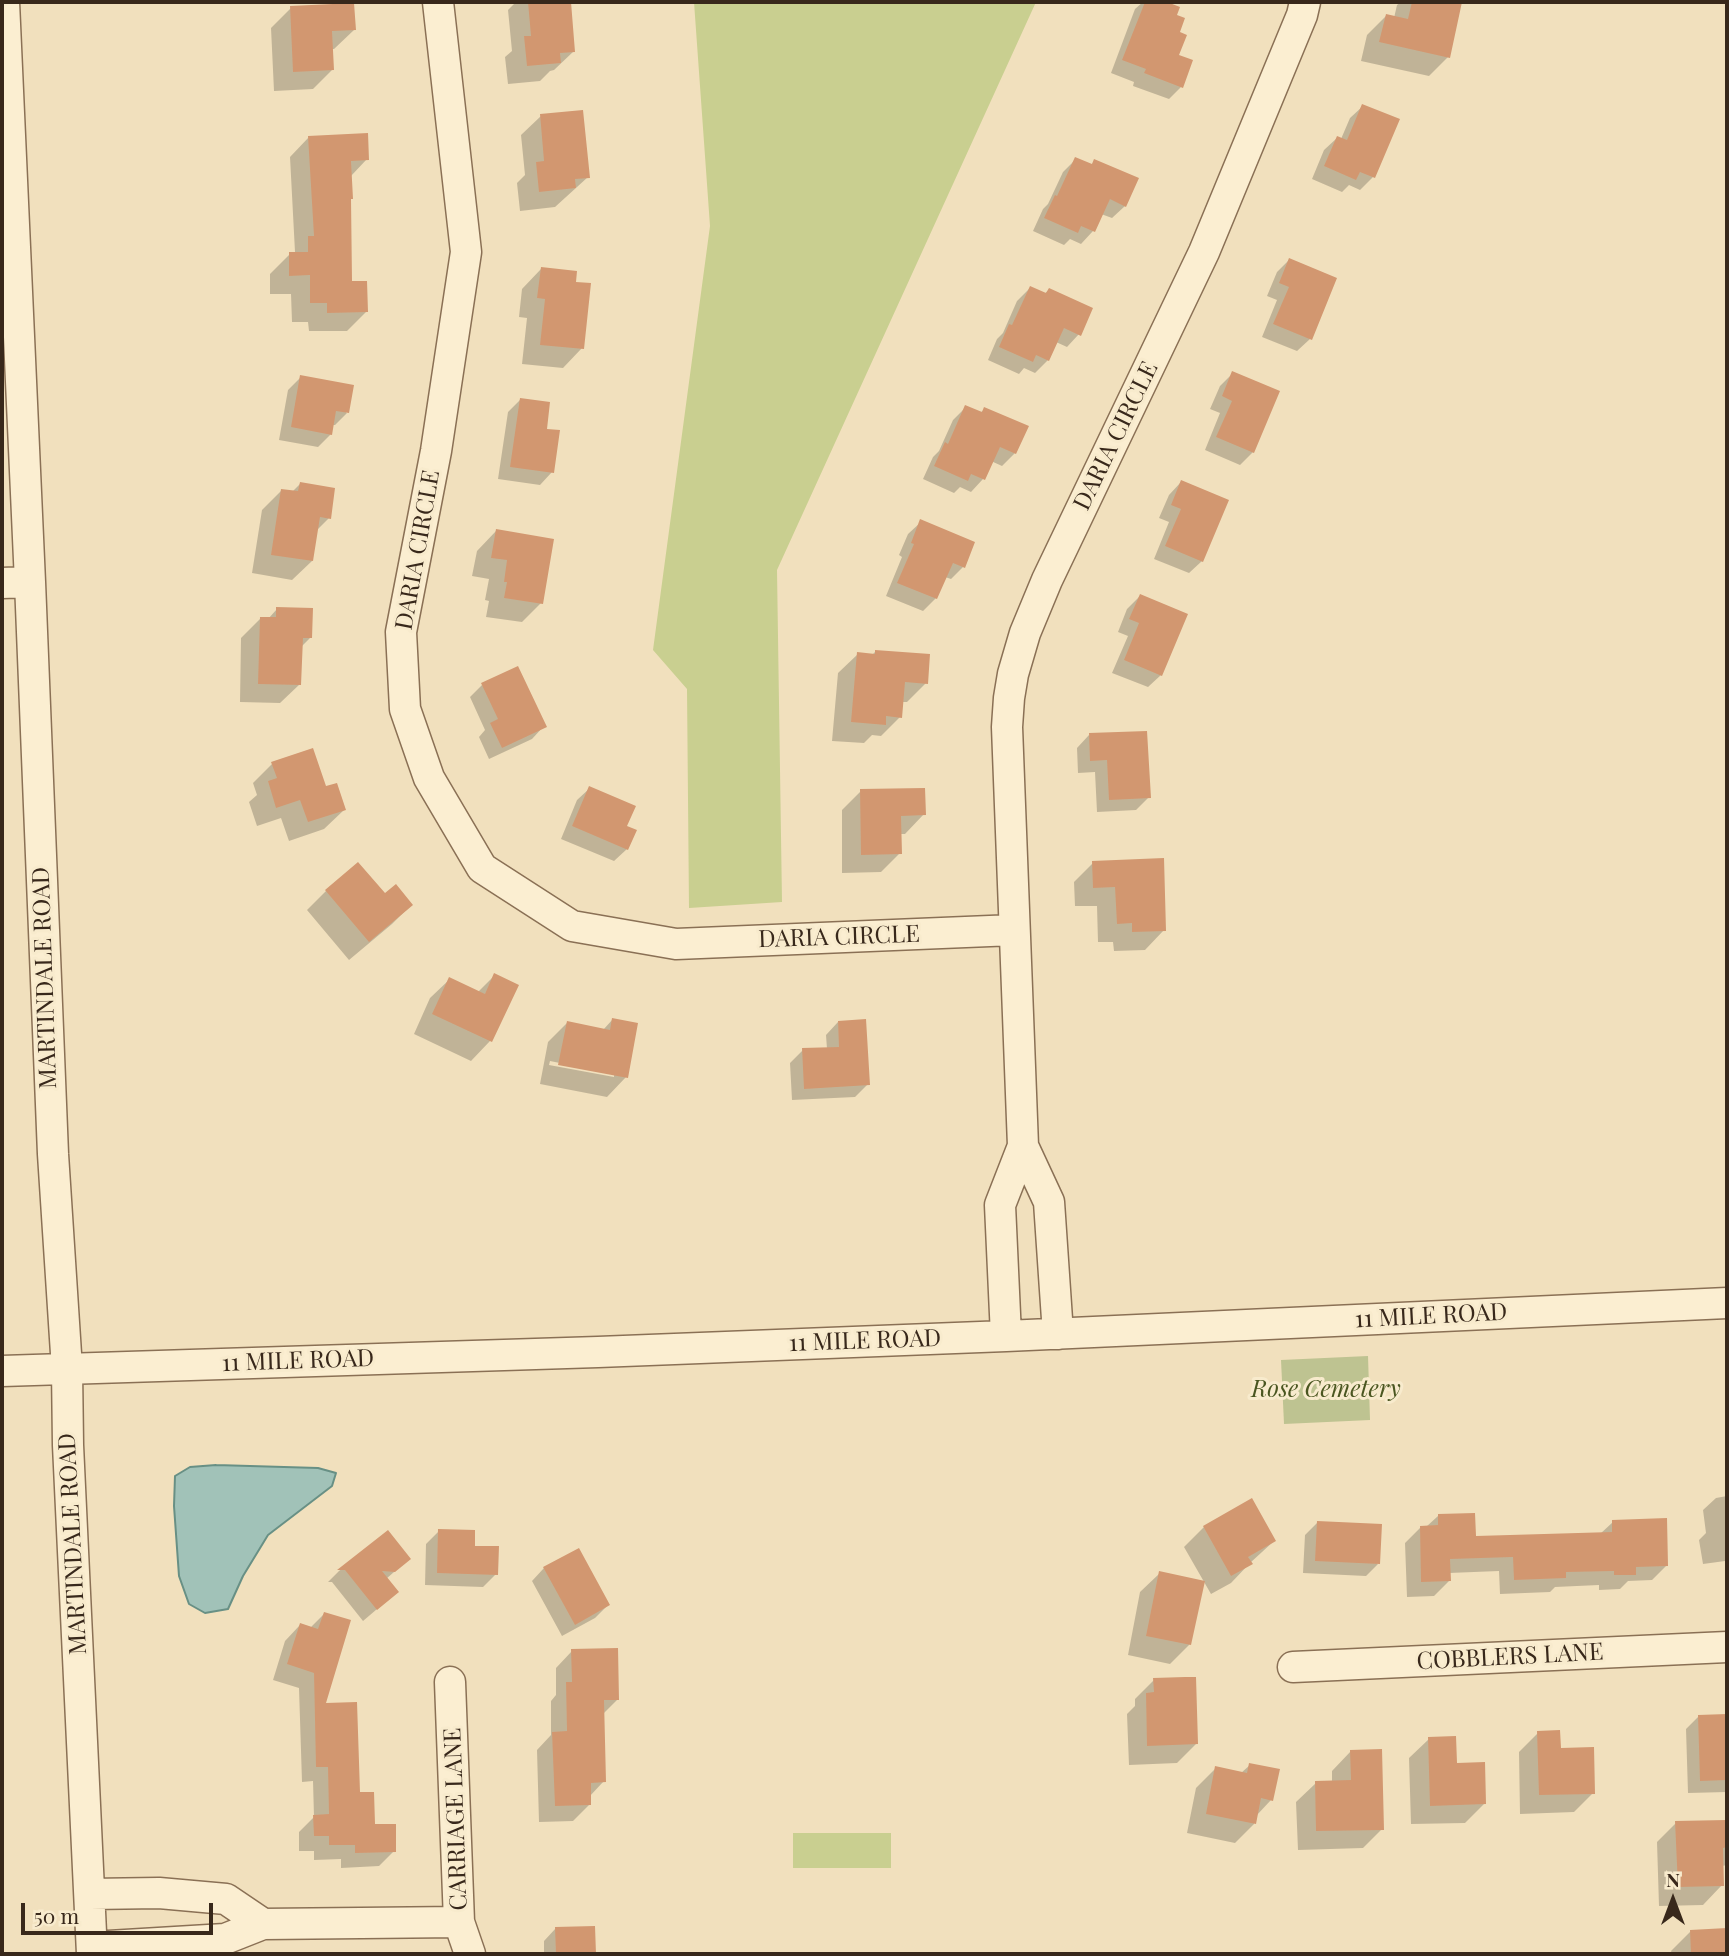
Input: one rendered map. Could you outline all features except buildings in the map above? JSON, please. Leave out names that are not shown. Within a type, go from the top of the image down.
[{"type":"street","name":"MARTINDALE ROAD","points":[[4,2],[16,582],[67,1369],[68,1445],[92,1951]]},
{"type":"street","name":"DARIA CIRCLE","points":[[438,2],[466,253],[436,451],[401,632],[402,658],[405,709],[429,778],[482,868],[572,926],[676,943],[1014,930]]},
{"type":"street","name":"DARIA CIRCLE","points":[[1058,1334],[1049,1202],[1023,1146],[1007,727],[1013,674],[1025,633],[1047,580],[1204,253],[1305,2]]},
{"type":"street","name":"DARIA CIRCLE","points":[[1006,1336],[1000,1205],[1023,1146]]},
{"type":"street","name":"11 MILE ROAD","points":[[2,1371],[1058,1334],[1727,1303]]},
{"type":"street","name":"COBBLERS LANE","points":[[1293,1667],[1727,1647]]},
{"type":"street","name":"CARRIAGE LANE","points":[[450,1682],[460,1923],[470,1954]]},
{"type":"street","points":[[90,1894],[159,1893],[226,1899],[263,1924]]},
{"type":"street","points":[[92,1951],[225,1939],[263,1924],[460,1923]]},
{"type":"green space","points":[[694,2],[1036,2],[777,570],[782,902],[689,908],[687,689],[653,650],[710,226]]},
{"type":"green space","name":"Rose Cemetery","points":[[1368,1356],[1370,1420],[1284,1424],[1281,1360]]},
{"type":"green space","points":[[793,1833],[891,1833],[891,1868],[793,1868]]},
{"type":"water","points":[[216,1465],[318,1468],[336,1473],[332,1486],[268,1535],[243,1576],[228,1609],[205,1613],[189,1604],[179,1576],[174,1506],[175,1476],[190,1467]]}]
